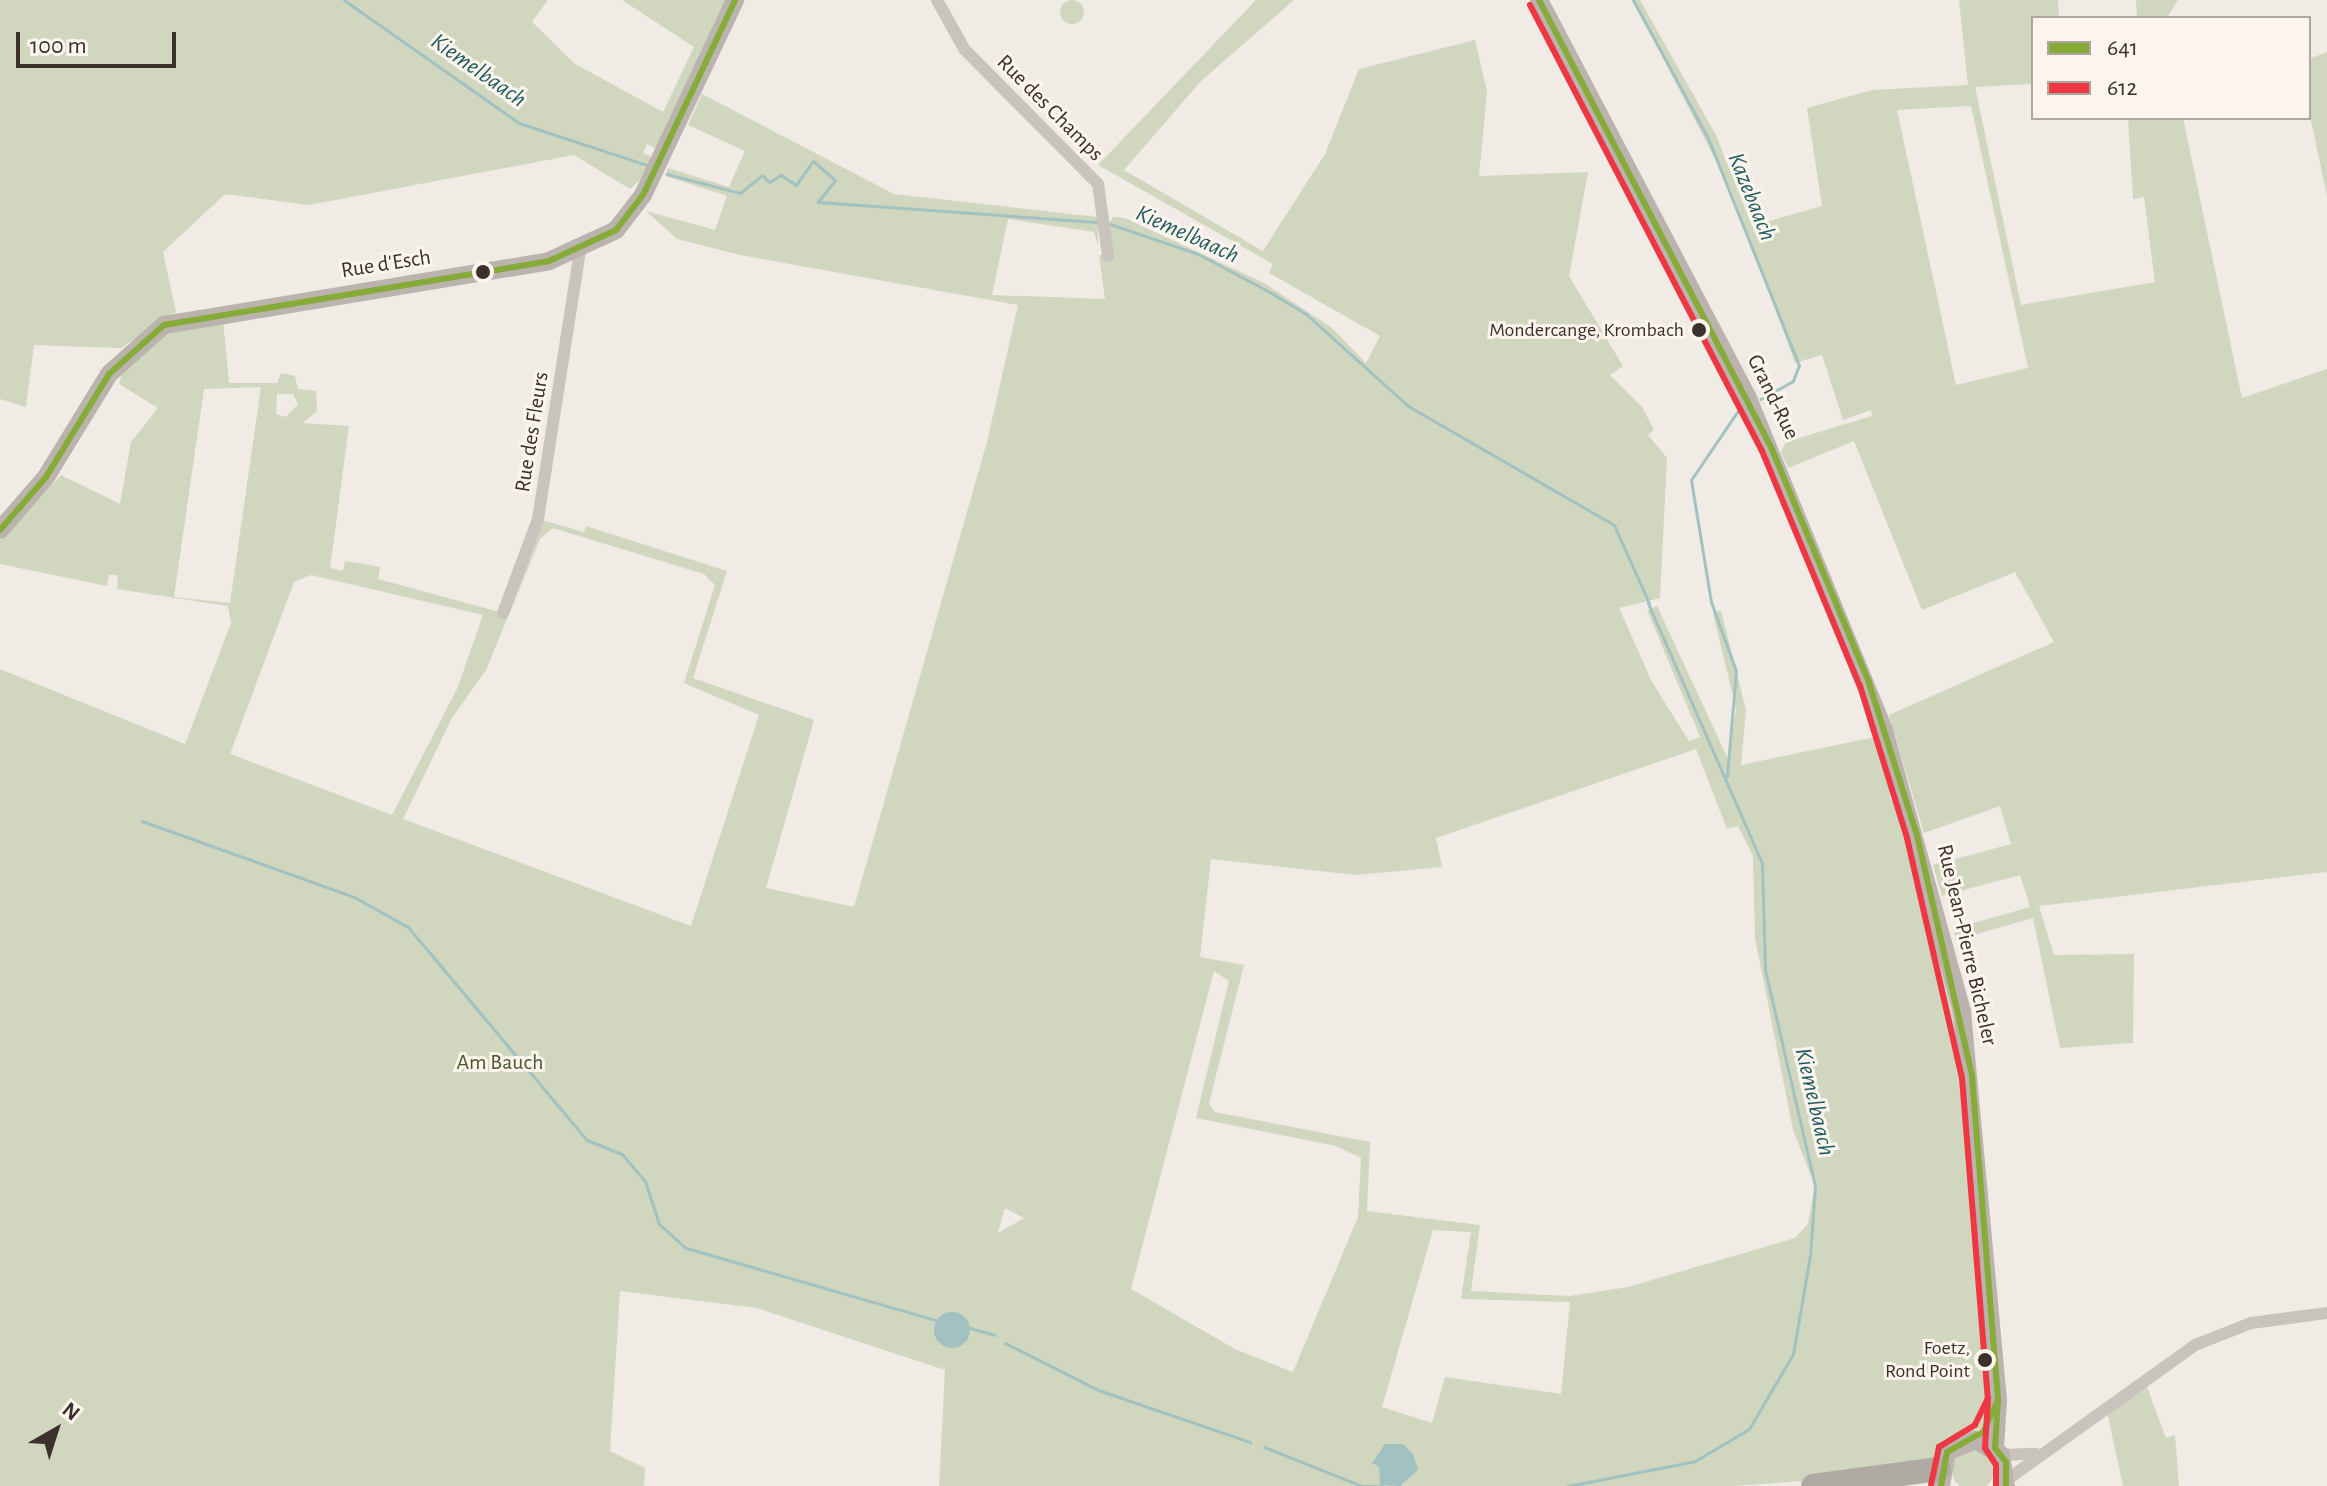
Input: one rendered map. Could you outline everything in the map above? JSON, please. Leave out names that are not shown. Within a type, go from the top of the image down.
[{"type":"highway","points":[[1813,1486],[1940,1478]]},
{"type":"main road","name":"Rue d'Esch","points":[[0,530],[46,477],[109,374],[164,325],[580,252],[616,230],[643,195],[735,0]]},
{"type":"main road","name":"Grand-Rue","points":[[1539,0],[1764,433],[1869,683],[1917,835]]},
{"type":"main road","name":"Rue Jean-Pierre Bicheler","points":[[1917,835],[1972,1076],[1998,1400],[1998,1451],[2007,1483]]},
{"type":"main road","points":[[1975,1440],[1998,1400]]},
{"type":"main road","points":[[1940,1478],[1954,1446],[1975,1440],[1998,1451]]},
{"type":"street","name":"Rue des Champs","points":[[937,0],[965,50],[1098,184],[1108,255]]},
{"type":"street","name":"Rue des Fleurs","points":[[503,613],[538,519],[580,252]]},
{"type":"street","points":[[2007,1483],[2039,1454],[2195,1345],[2251,1323],[2327,1313]]},
{"type":"street","points":[[1998,1451],[2039,1454]]},
{"type":"green space","points":[[0,0],[548,0],[532,22],[575,64],[663,112],[694,47],[622,0],[726,0],[657,149],[647,144],[643,153],[652,157],[643,177],[630,189],[574,155],[309,205],[225,194],[163,252],[176,312],[121,348],[34,345],[26,407],[0,399]]},
{"type":"green space","points":[[1072,0],[1081,3],[1084,12],[1081,21],[1072,24],[1063,21],[1060,12],[1063,3]]},
{"type":"green space","name":"Am Bauch","points":[[1256,0],[1294,0],[1201,81],[1124,170],[1263,251],[1325,154],[1359,69],[1475,40],[1487,92],[1479,176],[1588,172],[1569,276],[1623,366],[1610,375],[1642,407],[1654,430],[1648,435],[1667,458],[1660,598],[1619,608],[1652,682],[1689,741],[1700,737],[1647,610],[1657,606],[1728,759],[1736,709],[1713,613],[1721,610],[1746,710],[1741,765],[1880,736],[1891,800],[1900,805],[1957,1012],[1990,1412],[1981,1429],[1952,1440],[1919,1473],[1732,1486],[939,1486],[945,1370],[757,1308],[620,1291],[610,1451],[645,1468],[644,1486],[0,1486],[0,669],[185,744],[231,623],[228,606],[117,589],[118,575],[109,575],[107,586],[0,564],[0,540],[61,475],[120,504],[131,442],[158,408],[119,384],[122,373],[166,330],[223,320],[229,383],[277,383],[281,373],[295,376],[298,389],[316,391],[317,411],[303,423],[349,426],[330,568],[343,571],[345,561],[380,567],[378,579],[503,613],[538,519],[584,532],[586,526],[727,571],[693,678],[814,720],[766,888],[854,907],[987,442],[1018,305],[740,255],[677,239],[646,211],[715,230],[727,196],[665,176],[668,168],[729,187],[745,151],[688,125],[702,94],[894,194],[1098,217],[1098,245],[1094,232],[1008,219],[992,295],[1105,299],[1099,255],[1107,255],[1105,229],[1113,217],[1125,218],[1264,283],[1332,328],[1366,363],[1380,336],[1269,273],[1273,264],[1098,165]],"holes":[[[261,387],[230,603],[174,597],[204,389]],[[277,394],[293,394],[298,404],[286,417],[276,414]],[[553,528],[704,574],[715,585],[684,683],[759,715],[691,926],[403,819],[452,718],[486,670],[540,539]],[[311,575],[483,615],[457,689],[392,815],[230,754],[294,582]],[[1696,749],[1727,829],[1738,826],[1753,856],[1755,938],[1793,1130],[1815,1186],[1808,1224],[1795,1238],[1628,1287],[1570,1296],[1471,1291],[1480,1225],[1367,1211],[1370,1142],[1215,1112],[1209,1103],[1244,965],[1200,957],[1211,859],[1356,875],[1442,867],[1436,838]],[[1214,971],[1229,981],[1196,1118],[1336,1146],[1361,1158],[1358,1217],[1293,1372],[1235,1349],[1131,1289]],[[1005,1208],[1024,1218],[998,1233]],[[1433,1230],[1471,1232],[1461,1299],[1570,1302],[1561,1394],[1445,1377],[1432,1423],[1382,1407]]]},
{"type":"green space","points":[[1633,0],[1640,0],[1716,135],[1752,226],[1822,206],[1807,108],[1872,90],[1968,85],[1959,0],[2058,0],[2059,16],[2031,16],[2031,84],[1975,87],[2021,305],[2155,282],[2144,197],[2133,199],[2128,120],[2183,120],[2242,398],[2327,369],[2327,872],[2039,906],[2054,955],[2134,954],[2133,1043],[2060,1048],[2033,918],[1956,940],[1953,929],[2030,907],[2020,875],[1942,896],[1933,865],[2011,844],[2000,806],[1924,833],[1889,715],[2054,642],[2015,572],[1922,610],[1854,441],[1788,468],[1781,452],[1786,442],[1872,416],[1871,410],[1843,420],[1822,355],[1795,363],[1732,192]],"holes":[[[1971,106],[2028,368],[1956,385],[1897,110]]]},
{"type":"green space","points":[[2136,0],[2178,0],[2168,16],[2137,16]]},
{"type":"green space","points":[[2327,52],[2327,196],[2311,120],[2311,58]]},
{"type":"green space","points":[[2146,1384],[2166,1438],[2175,1435],[2179,1486],[2123,1486],[2107,1412]]},
{"type":"green space","points":[[1965,1451],[1981,1451],[1992,1462],[1992,1478],[1984,1487],[1962,1487],[1954,1478],[1954,1462]]},
{"type":"water","points":[[952,1312],[965,1317],[970,1330],[965,1343],[952,1348],[939,1343],[934,1330],[939,1317]]},
{"type":"water","points":[[1385,1444],[1403,1444],[1413,1454],[1418,1470],[1400,1486],[1380,1485],[1379,1467],[1372,1463]]},
{"type":"waterway","name":"Kiemelbaach","points":[[344,0],[519,123],[647,165]]},
{"type":"waterway","name":"Kazebaach","points":[[1633,0],[1708,138],[1799,365],[1793,381],[1761,399]]},
{"type":"waterway","name":"Kiemelbaach","points":[[667,174],[740,193],[762,175],[769,182],[781,175],[796,185],[813,161],[835,180],[818,202],[1099,222]]},
{"type":"waterway","name":"Kiemelbaach","points":[[1107,223],[1198,254],[1266,290],[1306,314],[1408,406],[1614,525],[1649,603]]},
{"type":"waterway","name":"Kazebaach","points":[[1727,776],[1736,671],[1711,602],[1691,480],[1739,409]]},
{"type":"waterway","name":"Kiemelbaach","points":[[1568,1486],[1695,1461],[1749,1429],[1793,1354],[1810,1256],[1815,1186],[1765,970],[1762,863],[1648,603]]},
{"type":"waterway","points":[[142,821],[354,897],[408,927],[587,1140],[622,1154],[645,1181],[659,1224],[686,1248],[936,1320]]},
{"type":"waterway","points":[[970,1328],[994,1335]]},
{"type":"waterway","points":[[1005,1343],[1098,1390],[1250,1442]]},
{"type":"waterway","points":[[1264,1447],[1362,1486],[1382,1486]]},
{"type":"transit line","name":"641","points":[[0,530],[46,477],[109,374],[164,325],[549,261],[616,230],[643,195],[735,0]]},
{"type":"transit line","name":"641","points":[[1539,0],[1771,447],[1869,683],[1917,835],[1972,1076],[1998,1400],[1983,1432],[1947,1452],[1941,1486]]},
{"type":"transit line","name":"612","points":[[1530,5],[1762,451],[1860,686],[1907,838],[1962,1078],[1988,1398],[1975,1425],[1939,1447],[1931,1484]]},
{"type":"transit line","name":"612","points":[[1988,1399],[1985,1448],[1996,1465],[1996,1486]]},
{"type":"transit line","name":"641","points":[[1998,1400],[1995,1448],[2006,1462],[2006,1486]]},
{"type":"place","name":"Mondercange, Krombach","points":[[1699,330]]},
{"type":"place","name":"Foetz, Rond Point","points":[[1985,1360]]}]
